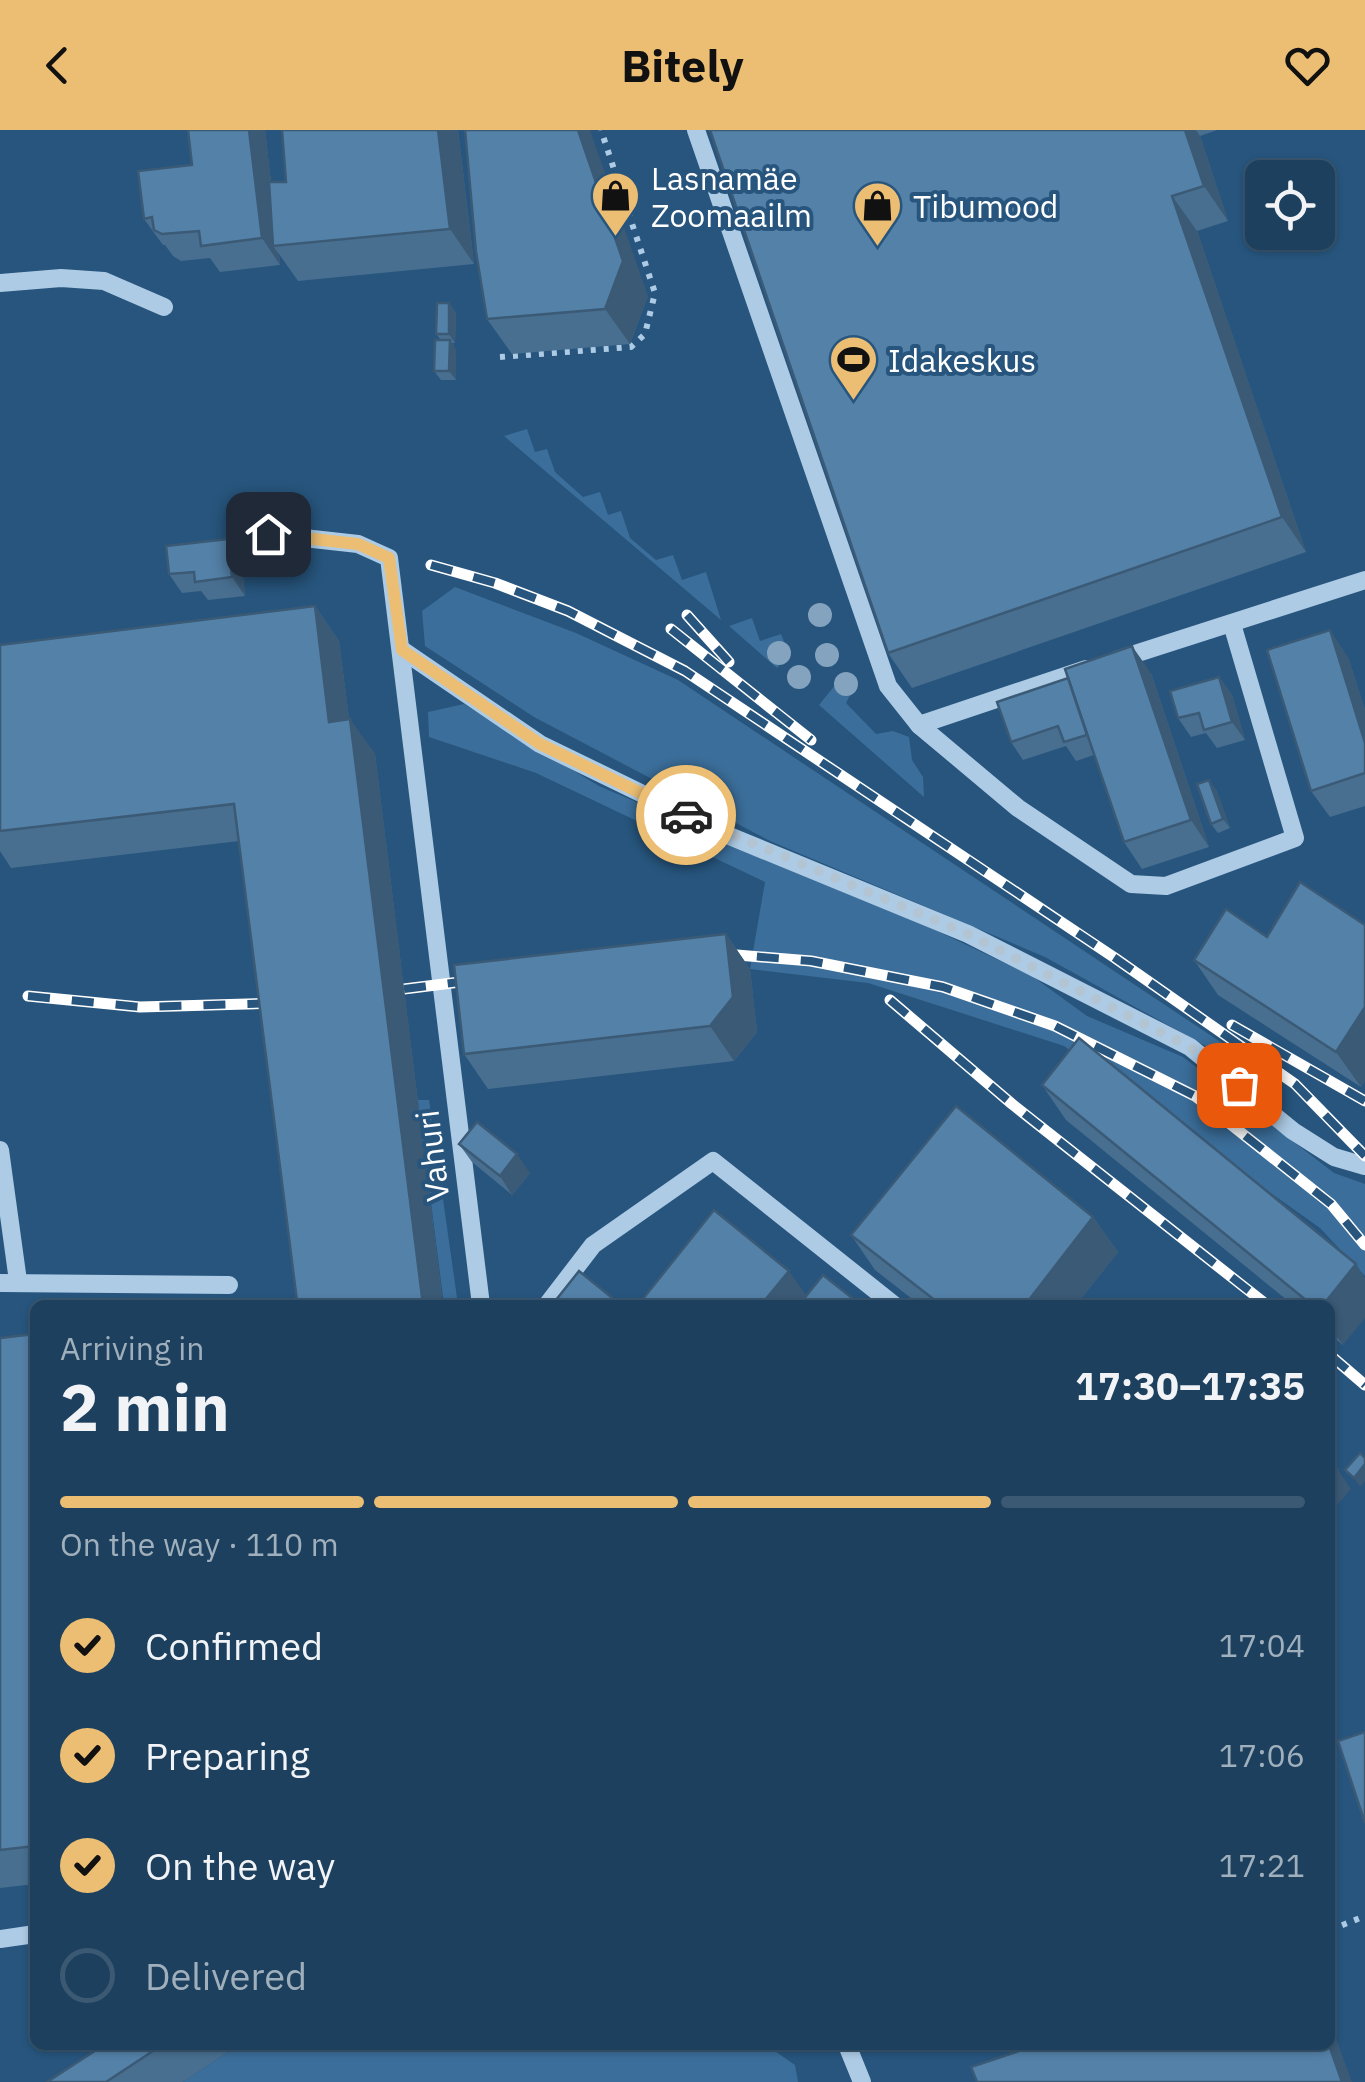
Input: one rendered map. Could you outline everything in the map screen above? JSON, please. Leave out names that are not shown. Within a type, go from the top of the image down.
[{"type":"street","points":[[696,130],[888,686],[919,725],[1018,808],[1131,884],[1166,886],[1296,838],[1232,624]]},
{"type":"street","points":[[0,283],[61,278],[104,281],[164,306]]},
{"type":"street","name":"Vahuri","points":[[268,534],[358,544],[389,558],[480,1300]]},
{"type":"street","points":[[919,725],[996,696],[1365,580]]},
{"type":"street","points":[[402,650],[540,744],[727,834],[968,934],[1190,1047],[1293,1131],[1334,1157],[1365,1166]]},
{"type":"street","points":[[0,1150],[9,1282],[229,1285]]},
{"type":"street","points":[[552,1300],[593,1245],[712,1161],[888,1300]]},
{"type":"street","points":[[0,1939],[30,1935]]},
{"type":"street","points":[[849,2050],[862,2082]]},
{"type":"path","points":[[500,357],[631,347],[645,334],[655,293],[601,130]]},
{"type":"path","points":[[1335,1928],[1365,1916]]},
{"type":"shaded area","points":[[527,429],[535,452],[547,449],[555,472],[583,497],[600,492],[608,515],[621,511],[630,538],[656,560],[673,555],[682,580],[706,572],[721,620],[504,436]]},
{"type":"shaded area","points":[[455,587],[576,633],[678,680],[1243,1057],[1211,1049],[1045,957],[770,841],[534,717],[425,646],[422,611]]},
{"type":"shaded area","points":[[752,618],[760,641],[781,634],[789,654],[777,668],[729,626]]},
{"type":"shaded area","points":[[844,674],[858,680],[846,703],[876,734],[893,731],[909,737],[912,760],[923,777],[924,797],[819,705]]},
{"type":"shaded area","points":[[464,704],[599,786],[935,930],[1032,976],[1087,1016],[1183,1057],[1334,1173],[1365,1184],[1365,1276],[1320,1228],[1064,1046],[868,983],[750,969],[765,882],[536,773],[429,737],[428,712]]},
{"type":"shaded area","points":[[418,1100],[429,1100],[457,1300],[443,1300]]},
{"type":"shaded area","points":[[231,2050],[773,2050],[795,2065],[798,2082],[183,2082]]},
{"type":"building","points":[[188,130],[249,130],[262,238],[201,246],[199,231],[162,234],[154,230],[152,217],[144,219],[138,171],[192,165]]},
{"type":"building","points":[[282,130],[438,130],[450,229],[273,246],[269,182],[286,182]]},
{"type":"building","points":[[465,130],[578,130],[623,261],[605,309],[487,319],[476,252]]},
{"type":"building","name":"Idakeskus","points":[[710,130],[1185,130],[1204,186],[1172,196],[1282,517],[888,653]]},
{"type":"building","points":[[437,303],[449,303],[449,334],[436,334]]},
{"type":"building","points":[[435,340],[450,340],[449,371],[434,371]]},
{"type":"building","points":[[228,539],[232,577],[195,582],[194,572],[169,574],[166,546]]},
{"type":"building","points":[[315,606],[329,722],[350,719],[422,1300],[297,1300],[234,804],[0,831],[0,645]]},
{"type":"building","points":[[1330,630],[1365,743],[1365,773],[1311,791],[1267,650]]},
{"type":"building","points":[[1132,646],[1191,820],[1124,842],[1065,669]]},
{"type":"building","points":[[1219,677],[1232,722],[1204,730],[1199,713],[1178,718],[1170,691]]},
{"type":"building","points":[[1068,678],[1087,735],[1064,742],[1058,726],[1011,742],[997,702]]},
{"type":"building","points":[[1209,780],[1223,819],[1211,824],[1197,784]]},
{"type":"building","points":[[1300,882],[1365,925],[1365,1007],[1336,1052],[1194,960],[1226,909],[1267,937]]},
{"type":"building","points":[[726,934],[733,997],[710,1026],[464,1054],[454,965]]},
{"type":"building","points":[[1079,1038],[1356,1264],[1327,1300],[1306,1300],[1042,1085]]},
{"type":"building","points":[[956,1106],[1093,1217],[1029,1300],[935,1300],[851,1235]]},
{"type":"building","points":[[477,1122],[517,1154],[500,1176],[459,1144]]},
{"type":"building","points":[[714,1210],[789,1271],[765,1300],[642,1300]]},
{"type":"building","points":[[579,1271],[615,1300],[556,1300]]},
{"type":"building","points":[[823,1275],[855,1300],[803,1300]]},
{"type":"building","points":[[30,1335],[30,1847],[0,1850],[0,1338]]},
{"type":"building","points":[[1360,1453],[1365,1464],[1354,1478],[1345,1470]]},
{"type":"building","points":[[1365,1732],[1365,1823],[1338,1741]]},
{"type":"building","points":[[96,2050],[154,2050],[106,2082],[47,2082]]},
{"type":"building","points":[[1022,2050],[1331,2050],[1342,2082],[977,2082],[971,2067]]},
{"type":"railway","points":[[431,565],[495,583],[568,611],[685,671],[1115,958],[1295,1084],[1365,1156]]},
{"type":"railway","points":[[687,615],[729,662]]},
{"type":"railway","points":[[671,629],[811,740]]},
{"type":"railway","points":[[713,953],[811,961],[943,987],[1055,1026],[1195,1096],[1331,1204],[1365,1245]]},
{"type":"railway","points":[[404,989],[484,979]]},
{"type":"railway","points":[[28,996],[140,1007],[279,1003]]},
{"type":"railway","points":[[890,1000],[1012,1104],[1261,1300]]},
{"type":"railway","points":[[1232,1025],[1365,1101]]},
{"type":"railway","points":[[1335,1359],[1365,1385]]},
{"type":"way so far","points":[[686,815],[968,934],[1190,1047],[1239,1085]]},
{"type":"place","name":"Lasnamäe Zoomaailm","points":[[616,238]]},
{"type":"place","name":"Tibumood","points":[[878,248]]},
{"type":"place","name":"Idakeskus","points":[[853,402]]},
{"type":"route","points":[[268,534],[358,544],[389,558],[402,650],[540,744],[686,815]]}]
